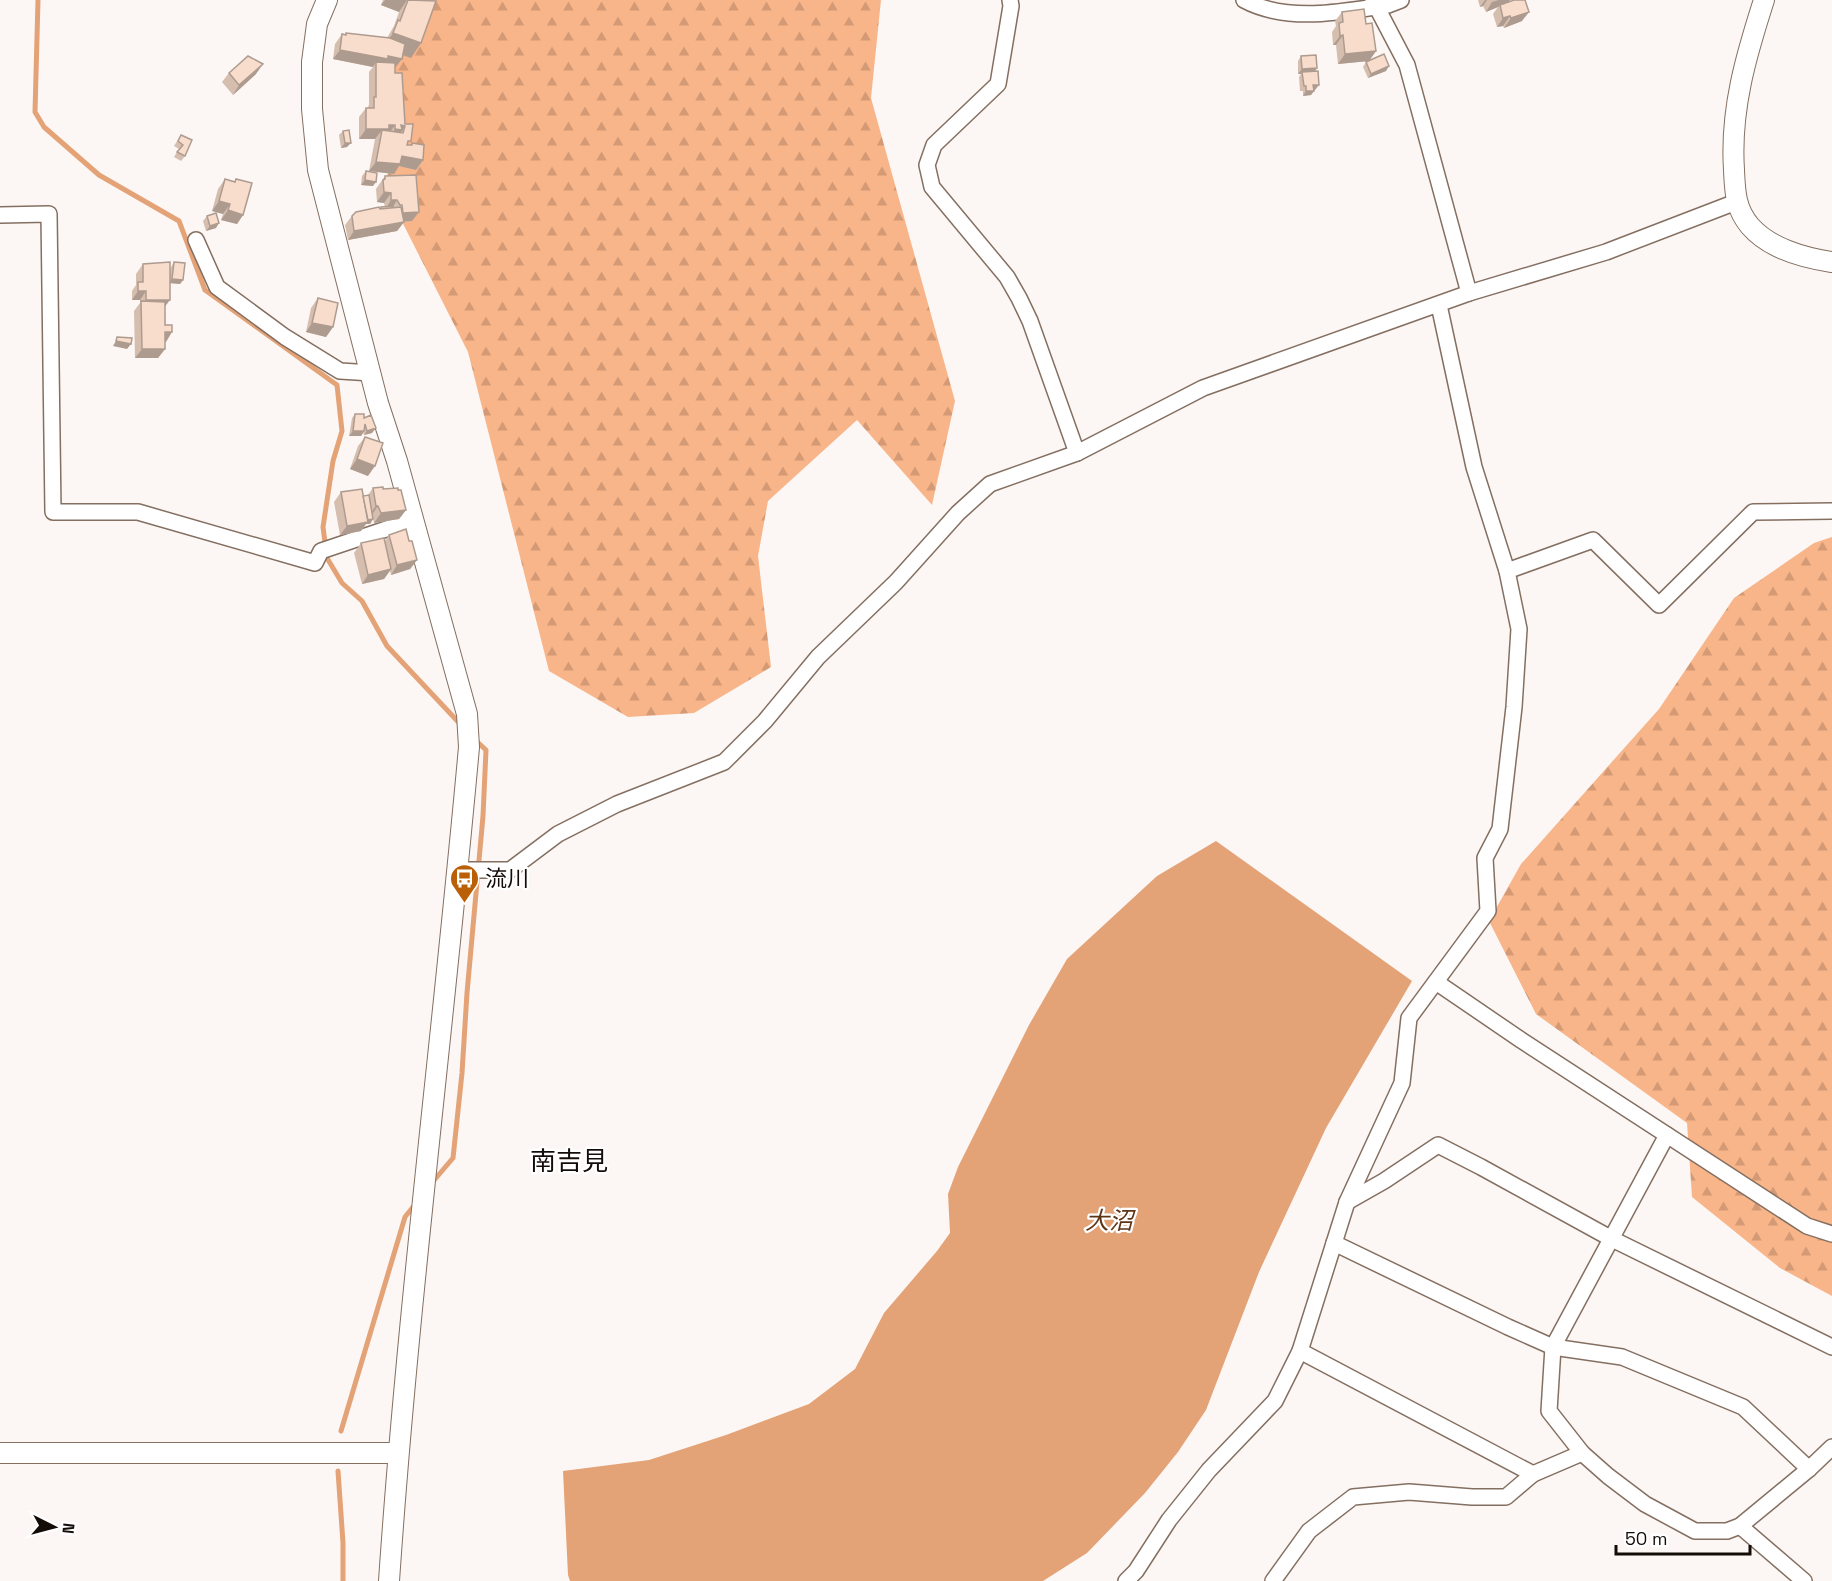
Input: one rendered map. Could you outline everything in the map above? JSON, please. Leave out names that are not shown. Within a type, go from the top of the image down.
[{"type":"street","points":[[327,0],[317,24],[312,63],[312,109],[318,170],[378,403],[467,714],[469,747],[398,1452],[389,1581]]},
{"type":"street","points":[[1010,0],[1011,6],[998,84],[934,145],[927,165],[932,187],[1007,277],[1019,298],[1030,321],[1077,453]]},
{"type":"street","points":[[1244,0],[1251,4],[1294,15],[1401,0]]},
{"type":"street","points":[[1764,0],[1744,64],[1736,105],[1732,148],[1736,202],[1750,226],[1774,245],[1832,262]]},
{"type":"street","points":[[1375,3],[1407,65],[1469,292]]},
{"type":"street","points":[[458,870],[510,870],[558,834],[617,804],[724,762],[765,721],[818,657],[896,582],[958,513],[990,484],[1077,453],[1203,388],[1439,305],[1469,292],[1606,252],[1736,202]]},
{"type":"street","points":[[0,215],[49,214],[53,512],[138,512],[315,563],[321,551],[413,520]]},
{"type":"street","points":[[196,240],[217,287],[285,337],[339,371],[372,373]]},
{"type":"street","points":[[1126,1581],[1136,1571],[1169,1520],[1209,1470],[1275,1401],[1300,1351],[1347,1202],[1402,1083],[1409,1018],[1488,911],[1485,858],[1500,829],[1514,707],[1519,629],[1506,571],[1474,467],[1439,305]]},
{"type":"street","points":[[1506,571],[1593,540],[1659,605],[1753,512],[1832,511]]},
{"type":"street","points":[[1436,982],[1807,1226],[1832,1234]]},
{"type":"street","points":[[1667,1135],[1553,1347],[1549,1411],[1582,1453],[1608,1476],[1645,1504],[1695,1531],[1727,1531],[1740,1526],[1832,1447]]},
{"type":"street","points":[[1347,1202],[1384,1181],[1437,1145],[1612,1239],[1832,1347]]},
{"type":"street","points":[[1334,1243],[1553,1347],[1622,1357],[1743,1407],[1809,1469]]},
{"type":"street","points":[[1300,1351],[1533,1474]]},
{"type":"street","points":[[0,1453],[398,1452]]},
{"type":"street","points":[[1273,1581],[1309,1531],[1353,1497],[1409,1492],[1506,1497],[1533,1474],[1582,1453]]},
{"type":"street","points":[[1740,1526],[1804,1581]]},
{"type":"green space","points":[[410,0],[881,0],[871,98],[955,401],[932,505],[857,420],[768,501],[758,556],[771,667],[694,713],[628,717],[549,671],[468,352],[388,194],[386,62]]},
{"type":"green space","points":[[1832,537],[1832,1296],[1780,1268],[1692,1197],[1687,1123],[1536,1014],[1489,921],[1521,864],[1659,709],[1734,598],[1814,543]]},
{"type":"water","name":"大沼","points":[[1216,841],[1412,981],[1326,1128],[1259,1272],[1206,1410],[1178,1452],[1145,1493],[1087,1553],[1043,1581],[570,1581],[563,1471],[649,1460],[726,1435],[809,1404],[855,1369],[884,1313],[950,1233],[948,1194],[958,1167],[1029,1025],[1067,959],[1157,876]]},
{"type":"building","points":[[408,0],[436,1],[421,43],[393,33]]},
{"type":"building","points":[[1514,0],[1525,0],[1529,12],[1503,18],[1500,5]]},
{"type":"building","points":[[1364,9],[1366,24],[1372,23],[1376,51],[1345,54],[1339,23],[1343,22],[1342,12]]},
{"type":"building","points":[[346,33],[390,38],[405,44],[402,59],[388,56],[388,59],[340,50],[342,34],[346,35]]},
{"type":"building","points":[[1384,54],[1389,66],[1371,74],[1366,62]]},
{"type":"building","points":[[1316,55],[1317,68],[1302,69],[1301,56]]},
{"type":"building","points":[[248,56],[263,64],[239,85],[229,73]]},
{"type":"building","points":[[376,62],[395,63],[395,73],[402,73],[405,124],[413,124],[411,141],[408,141],[407,145],[412,145],[412,143],[424,145],[423,160],[402,156],[400,164],[376,162],[382,130],[403,133],[405,126],[401,125],[402,130],[395,129],[395,125],[389,125],[389,129],[366,129],[366,108],[374,108],[374,97],[376,97]]},
{"type":"building","points":[[1318,71],[1319,85],[1313,85],[1314,91],[1306,91],[1302,72]]},
{"type":"building","points":[[349,130],[351,143],[345,143],[343,131]]},
{"type":"building","points":[[181,135],[192,140],[185,156],[177,152],[183,145],[178,141]]},
{"type":"building","points":[[366,171],[377,173],[376,182],[365,180]]},
{"type":"building","points":[[416,175],[419,212],[403,213],[402,205],[397,200],[391,200],[391,193],[384,192],[383,180],[385,176]]},
{"type":"building","points":[[225,179],[252,183],[243,215],[228,210],[230,204],[219,201]]},
{"type":"building","points":[[393,206],[393,208],[381,209],[381,207]]},
{"type":"building","points":[[379,207],[380,209],[401,207],[404,222],[354,231],[352,216],[356,212]]},
{"type":"building","points":[[216,213],[219,223],[210,226],[207,216]]},
{"type":"building","points":[[170,262],[170,300],[146,300],[146,291],[138,291],[138,282],[143,282],[143,264]]},
{"type":"building","points":[[174,262],[185,263],[183,280],[172,279]]},
{"type":"building","points":[[318,298],[338,303],[333,327],[312,323]]},
{"type":"building","points":[[141,301],[165,302],[165,325],[172,325],[172,332],[165,332],[165,349],[142,349]]},
{"type":"building","points":[[117,337],[132,338],[131,344],[116,341]]},
{"type":"building","points":[[355,414],[364,414],[364,418],[371,415],[376,428],[367,431],[365,424],[364,431],[353,431]]},
{"type":"building","points":[[365,437],[383,443],[375,466],[357,459]]},
{"type":"building","points":[[383,487],[383,489],[398,488],[401,490],[406,510],[381,513],[376,506],[373,488]]},
{"type":"building","points":[[362,489],[368,522],[347,526],[341,492]]},
{"type":"building","points":[[369,495],[373,519],[368,520],[363,496]]},
{"type":"building","points":[[406,529],[417,560],[397,565],[389,535]]},
{"type":"building","points":[[384,538],[391,569],[368,575],[361,543]]},
{"type":"waterway","points":[[38,0],[35,112],[44,127],[99,175],[179,221],[205,290],[337,385],[342,431],[333,461],[323,527],[327,558],[342,583],[362,601],[387,646],[463,727]]},
{"type":"waterway","points":[[430,1185],[453,1158],[462,1073],[483,816],[486,750],[473,738]]},
{"type":"waterway","points":[[341,1431],[405,1217],[417,1202]]},
{"type":"waterway","points":[[338,1471],[343,1581]]},
{"type":"place","name":"流川","points":[[464,904]]},
{"type":"district","name":"南吉見","points":[[569,1161]]}]
